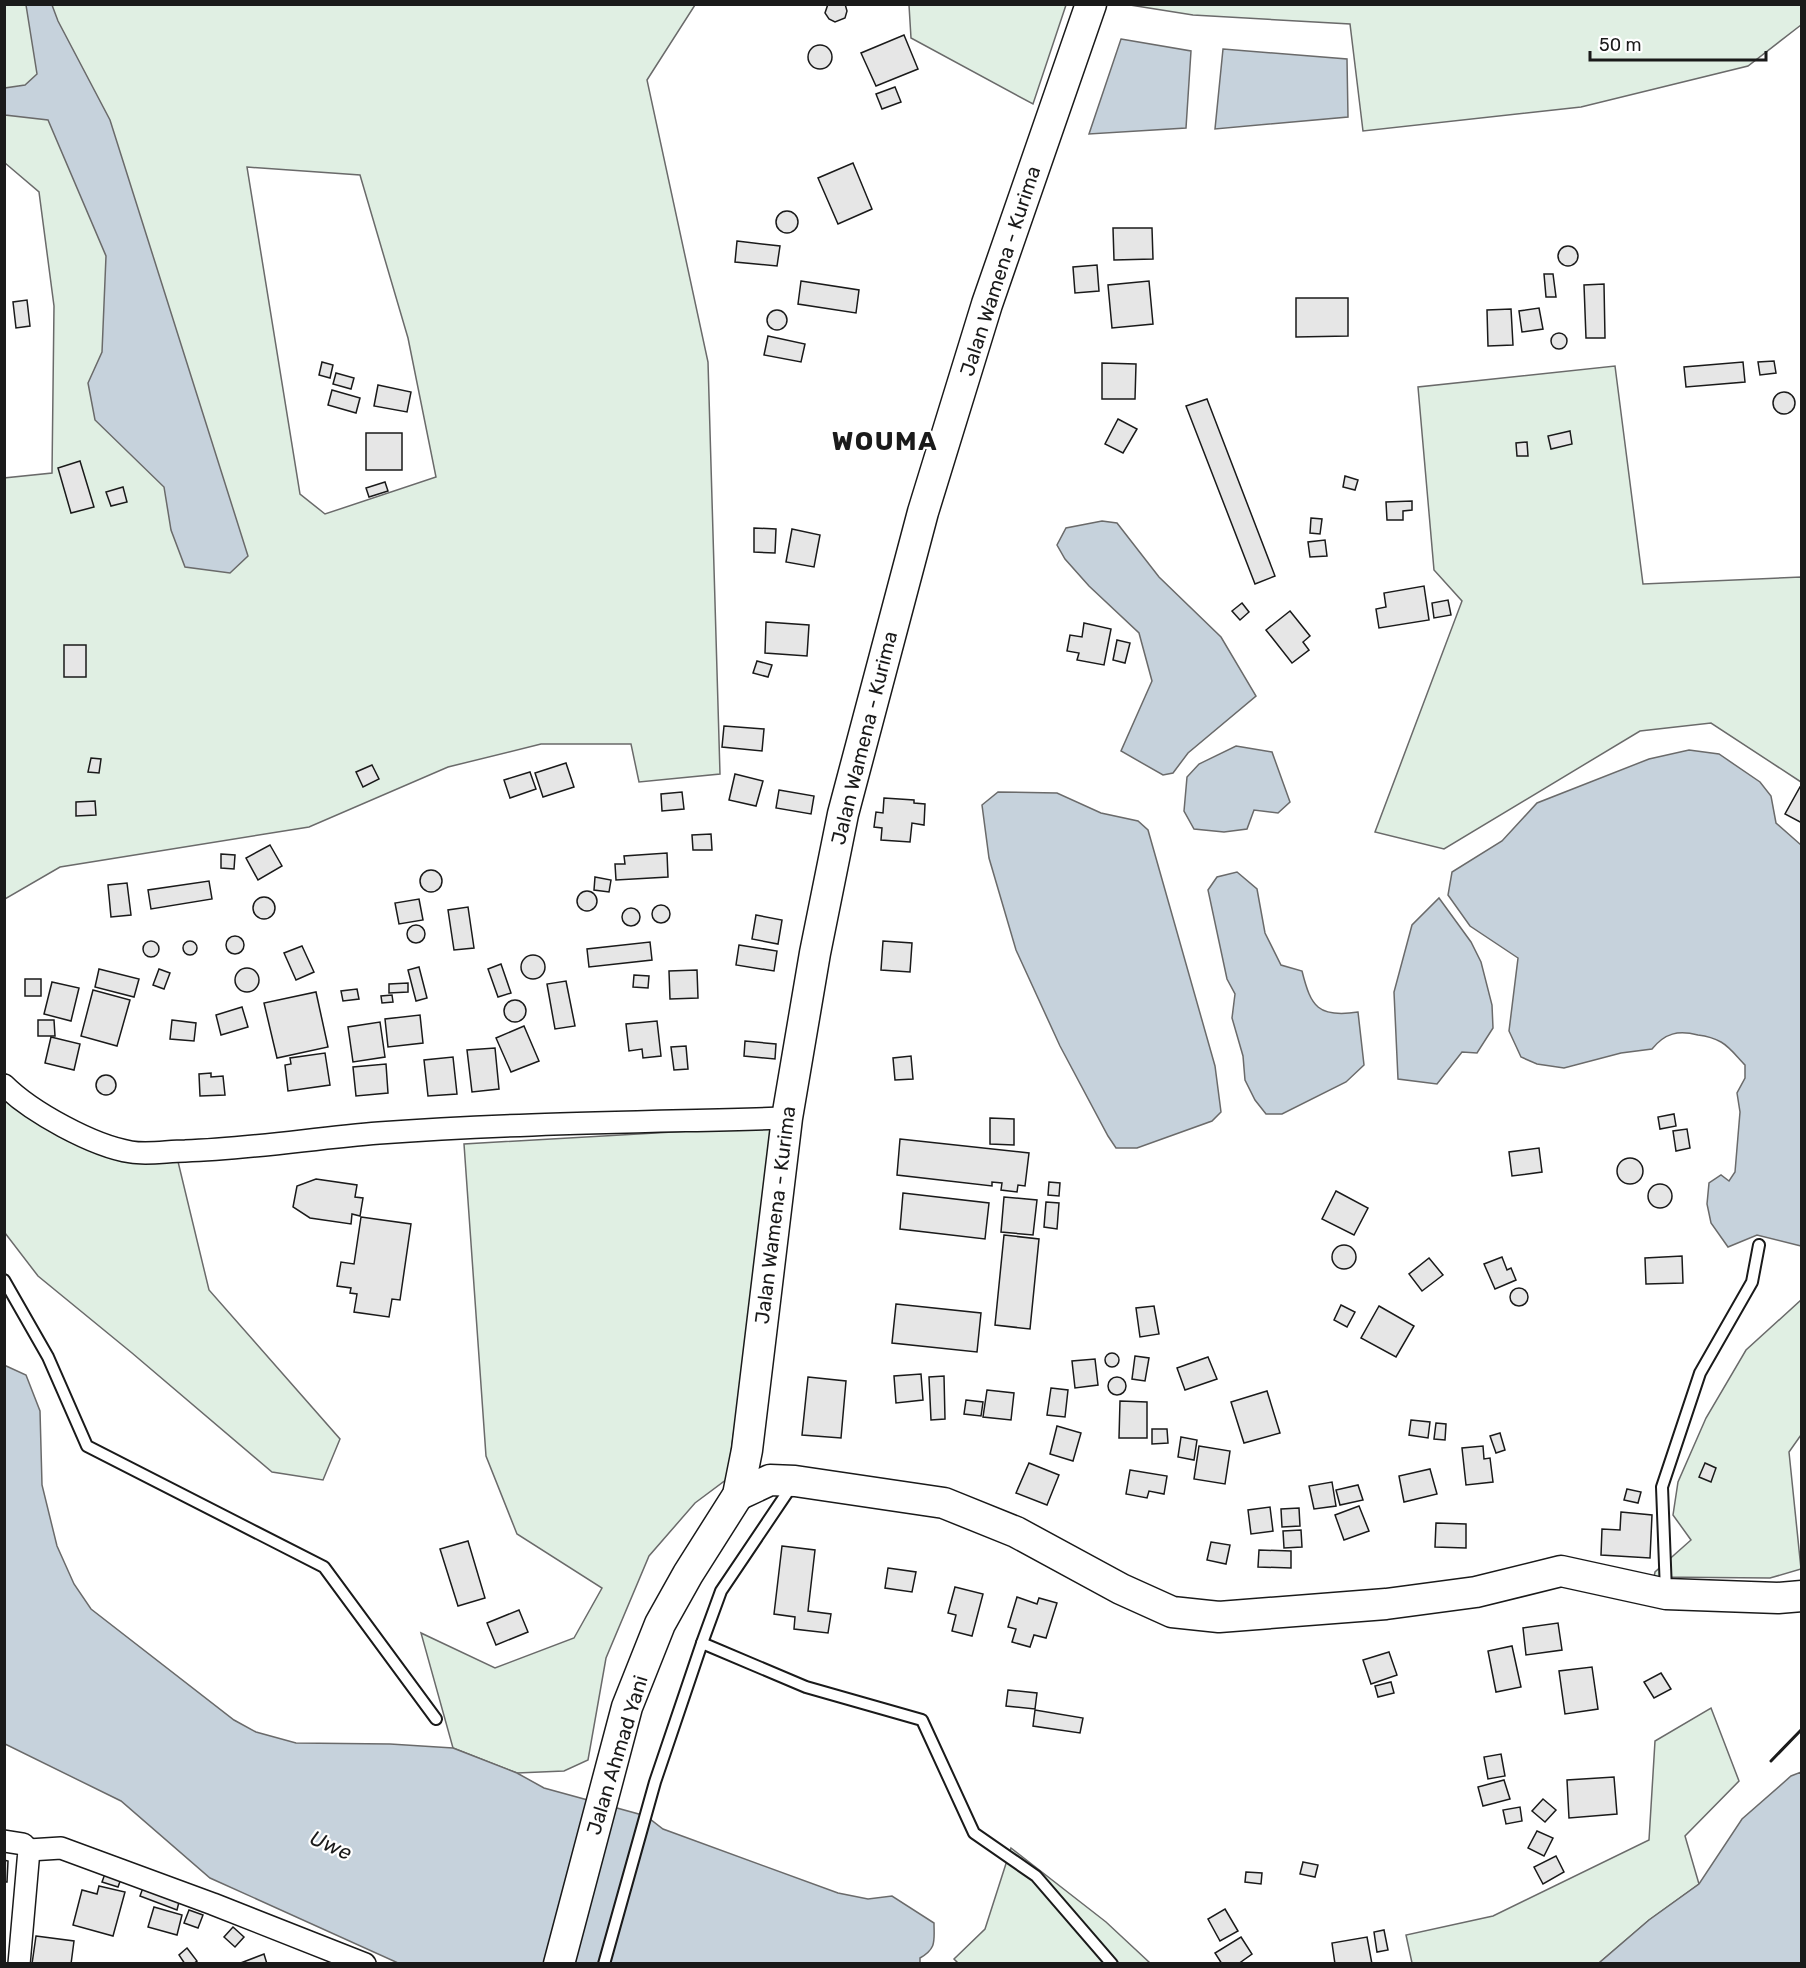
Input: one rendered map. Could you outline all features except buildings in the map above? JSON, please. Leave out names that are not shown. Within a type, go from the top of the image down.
[{"type":"main road","name":"Jalan Wamena - Kurima","points":[[738,1495],[747,1450],[787,1118],[815,953],[843,814],[920,523],[987,304],[1091,4]]},
{"type":"main road","points":[[738,1495],[770,1480],[795,1481],[944,1503],[1016,1532],[1121,1589],[1172,1612],[1219,1617],[1386,1604],[1476,1592],[1562,1571],[1666,1594],[1778,1598],[1802,1596]]},
{"type":"main road","name":"Jalan Ahmad Yani","points":[[560,1964],[627,1707],[660,1624],[688,1574],[738,1495]]},
{"type":"street","points":[[4,1085],[17,1097],[77,1133],[114,1149],[134,1152],[201,1150],[460,1128],[787,1118]]},
{"type":"street","points":[[4,1841],[23,1844],[29,1850],[61,1848],[213,1904],[365,1964]]},
{"type":"street","points":[[19,1964],[29,1850]]},
{"type":"lane","points":[[1666,1594],[1662,1487],[1700,1373],[1752,1282],[1760,1245]]},
{"type":"lane","points":[[4,1280],[48,1357],[87,1446],[324,1566],[436,1719]]},
{"type":"lane","points":[[604,1964],[655,1782],[721,1591],[795,1481]]},
{"type":"lane","points":[[702,1643],[806,1687],[922,1720],[974,1833],[1036,1876],[1112,1964]]},
{"type":"green space","points":[[1801,4],[1801,25],[1748,66],[1581,107],[1363,131],[1350,24],[1193,15],[1130,5]]},
{"type":"green space","points":[[5,5],[695,5],[647,80],[708,362],[720,774],[639,782],[631,744],[541,744],[448,767],[309,827],[60,867],[5,899],[4,478],[52,473],[54,306],[39,192],[5,163]],"holes":[[[247,167],[360,175],[408,338],[436,477],[325,514],[300,494]]]},
{"type":"green space","points":[[909,5],[1066,5],[1033,104],[911,38]]},
{"type":"green space","points":[[1615,366],[1643,584],[1801,577],[1801,782],[1711,723],[1640,731],[1444,849],[1375,832],[1462,601],[1434,570],[1418,387]]},
{"type":"green space","points":[[5,1094],[105,1147],[174,1145],[209,1290],[340,1439],[323,1480],[272,1472],[38,1276],[5,1233]]},
{"type":"green space","points":[[778,1126],[727,1479],[695,1503],[649,1556],[606,1658],[588,1760],[564,1771],[517,1773],[453,1748],[421,1633],[495,1668],[574,1638],[602,1588],[517,1534],[486,1456],[464,1144]]},
{"type":"green space","points":[[1801,1300],[1801,1435],[1789,1452],[1801,1569],[1770,1578],[1654,1577],[1655,1572],[1691,1540],[1673,1515],[1678,1482],[1706,1418],[1746,1350]]},
{"type":"green space","points":[[1711,1708],[1739,1781],[1685,1836],[1699,1884],[1649,1920],[1599,1963],[1412,1963],[1406,1935],[1493,1916],[1649,1840],[1655,1741]]},
{"type":"green space","points":[[1011,1848],[1106,1922],[1150,1963],[959,1964],[954,1959],[985,1929]]},
{"type":"water","points":[[26,5],[52,5],[58,21],[110,120],[248,556],[230,573],[185,567],[171,530],[164,487],[95,420],[88,383],[102,352],[106,256],[48,120],[5,115],[5,88],[25,85],[37,74]]},
{"type":"water","points":[[1121,39],[1191,51],[1186,128],[1089,134]]},
{"type":"water","points":[[1223,49],[1347,59],[1348,117],[1215,129]]},
{"type":"water","points":[[1102,521],[1117,523],[1159,577],[1221,637],[1256,696],[1188,753],[1173,773],[1163,775],[1121,751],[1152,681],[1139,633],[1089,586],[1065,559],[1057,545],[1066,528]]},
{"type":"water","points":[[1236,746],[1272,752],[1290,802],[1278,813],[1254,810],[1247,829],[1224,832],[1194,829],[1184,811],[1187,777],[1199,764]]},
{"type":"water","points":[[1689,750],[1719,754],[1760,782],[1771,796],[1776,823],[1801,845],[1801,1246],[1757,1235],[1728,1247],[1711,1223],[1707,1204],[1709,1183],[1721,1175],[1729,1181],[1735,1172],[1740,1112],[1737,1093],[1745,1078],[1745,1065],[1731,1050],[1710,1037],[1678,1033],[1662,1039],[1652,1049],[1621,1053],[1564,1068],[1537,1064],[1521,1057],[1509,1031],[1518,958],[1470,926],[1448,895],[1452,872],[1502,841],[1537,803],[1649,759]]},
{"type":"water","points":[[998,792],[1057,793],[1101,813],[1138,821],[1148,830],[1215,1066],[1221,1112],[1212,1121],[1137,1148],[1116,1148],[1108,1136],[1060,1046],[1016,950],[989,858],[982,805]]},
{"type":"water","points":[[1237,872],[1257,889],[1265,933],[1281,965],[1302,971],[1309,993],[1318,1007],[1334,1013],[1358,1012],[1364,1065],[1346,1082],[1282,1114],[1266,1114],[1255,1100],[1245,1080],[1243,1056],[1232,1018],[1235,994],[1227,979],[1208,890],[1217,877]]},
{"type":"water","points":[[1439,898],[1471,942],[1481,962],[1492,1005],[1493,1028],[1477,1053],[1462,1052],[1437,1084],[1398,1079],[1394,992],[1412,925]]},
{"type":"water","name":"Uwe","points":[[4,1365],[26,1375],[40,1411],[42,1485],[57,1546],[74,1584],[91,1609],[234,1720],[256,1732],[296,1743],[390,1744],[453,1748],[517,1773],[544,1788],[646,1816],[663,1829],[838,1893],[868,1899],[892,1896],[934,1923],[932,1947],[920,1958],[920,1964],[398,1963],[210,1878],[121,1801],[5,1744]]},
{"type":"water","points":[[1801,1772],[1801,1963],[1599,1963],[1649,1920],[1699,1884],[1742,1819],[1791,1776]]},
{"type":"wall","points":[[1771,1761],[1802,1729]]},
{"type":"district","name":"WOUMA","points":[[885,441]]}]
